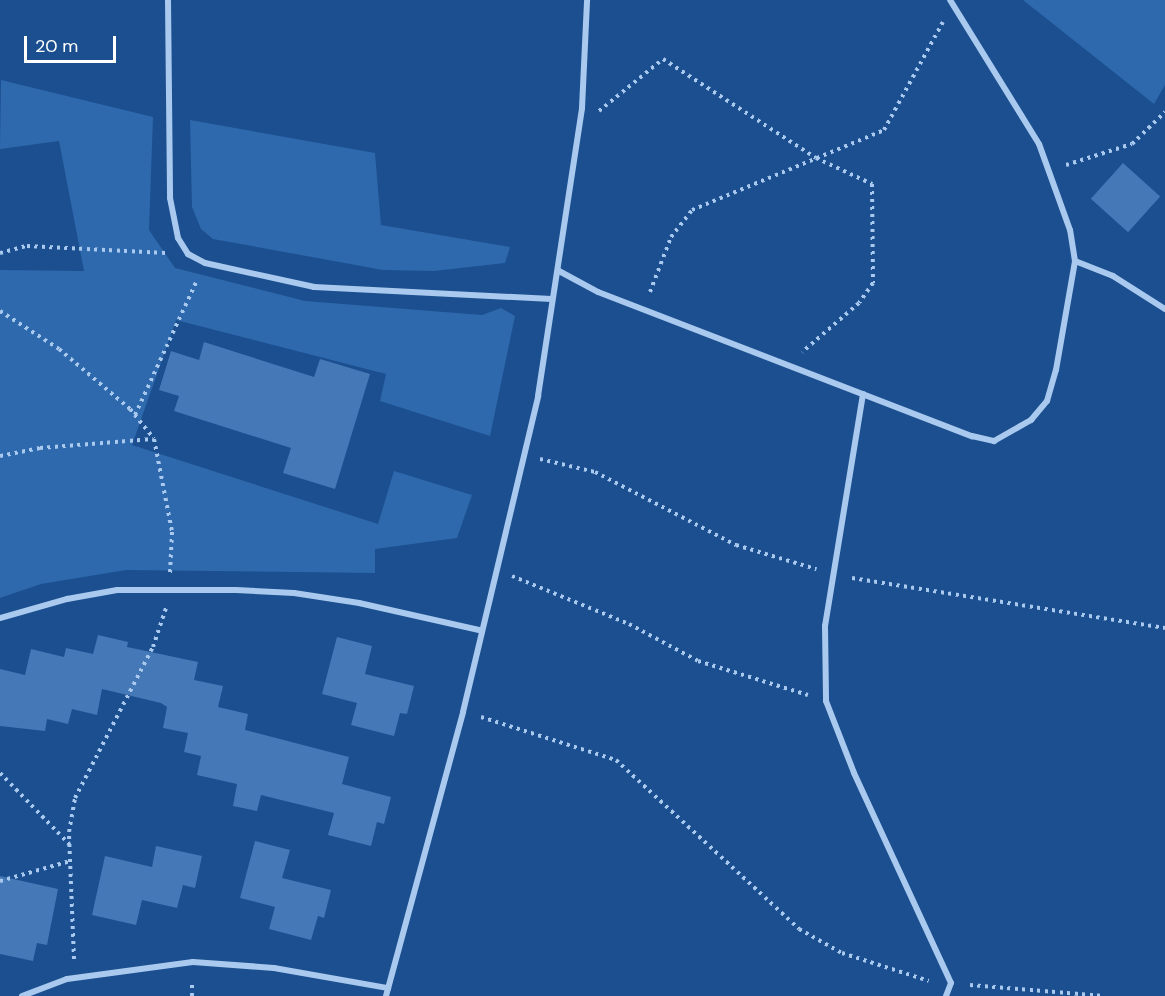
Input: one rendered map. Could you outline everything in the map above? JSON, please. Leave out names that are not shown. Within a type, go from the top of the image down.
[{"type":"street","points":[[168,0],[170,198],[178,238],[188,254],[205,263],[325,288],[552,298]]},
{"type":"street","points":[[386,996],[463,712],[479,630],[498,572],[538,396],[552,298],[559,271],[582,108],[587,0]]},
{"type":"street","points":[[559,271],[643,309],[972,436],[994,441],[1010,434],[1031,420],[1047,401],[1075,261],[1051,170],[1039,144],[951,2]]},
{"type":"street","points":[[1075,261],[1113,276],[1165,309]]},
{"type":"street","points":[[863,394],[825,626],[825,701],[854,773],[951,983],[946,996]]},
{"type":"street","points":[[0,618],[67,599],[117,590],[294,593],[479,630]]},
{"type":"street","points":[[22,996],[74,978],[193,963],[273,968],[388,988]]},
{"type":"path","points":[[643,309],[671,237],[692,210],[884,130],[951,2]]},
{"type":"path","points":[[582,108],[601,112],[663,59],[816,158],[872,184],[873,284],[859,303],[788,365]]},
{"type":"path","points":[[1051,170],[1132,144],[1165,112]]},
{"type":"path","points":[[0,253],[27,246],[188,254]]},
{"type":"path","points":[[135,415],[205,263]]},
{"type":"path","points":[[0,311],[59,349],[135,415],[154,439],[171,531],[169,591],[153,647],[75,798],[70,845],[74,978]]},
{"type":"path","points":[[0,456],[40,448],[154,439]]},
{"type":"path","points":[[498,572],[629,624],[698,662],[825,701]]},
{"type":"path","points":[[463,712],[616,760],[799,929],[842,953],[917,980],[1104,996]]},
{"type":"path","points":[[0,773],[70,845]]},
{"type":"path","points":[[0,881],[70,861]]},
{"type":"shaded area","points":[[1023,0],[1165,0],[1165,85],[1154,104]]},
{"type":"shaded area","points":[[1,80],[153,117],[149,230],[175,268],[305,301],[482,315],[501,308],[515,316],[490,436],[380,401],[386,374],[176,320],[132,445],[378,524],[394,471],[472,495],[457,538],[375,549],[375,573],[126,570],[41,584],[0,598],[0,270],[84,271],[59,141],[0,149]]},
{"type":"shaded area","points":[[190,120],[375,153],[381,225],[510,247],[505,263],[434,271],[383,270],[213,239],[201,229],[192,207]]},
{"type":"building","points":[[1123,163],[1160,196],[1128,232],[1091,199]]},
{"type":"building","points":[[204,342],[314,377],[320,359],[370,374],[335,489],[283,473],[291,448],[174,411],[179,396],[159,390],[171,351],[199,360]]},
{"type":"building","points":[[98,635],[128,642],[127,647],[198,662],[194,680],[223,686],[218,707],[248,714],[245,730],[349,757],[342,784],[391,797],[384,824],[377,822],[371,846],[328,835],[334,813],[261,795],[257,811],[233,806],[237,784],[197,775],[201,756],[184,752],[188,733],[163,728],[167,707],[161,703],[102,689],[97,715],[72,709],[68,724],[47,719],[45,731],[0,726],[0,669],[25,675],[31,649],[64,657],[66,648],[93,654]]},
{"type":"building","points":[[337,637],[372,646],[365,674],[414,686],[407,714],[400,713],[394,736],[351,725],[357,703],[322,694]]},
{"type":"building","points":[[255,841],[290,850],[282,878],[331,890],[324,918],[318,916],[311,940],[269,929],[275,907],[240,898]]},
{"type":"building","points":[[156,846],[202,856],[195,888],[183,885],[177,908],[142,900],[136,925],[92,915],[105,856],[152,867]]},
{"type":"building","points":[[0,876],[58,889],[47,945],[37,943],[33,961],[0,954]]}]
